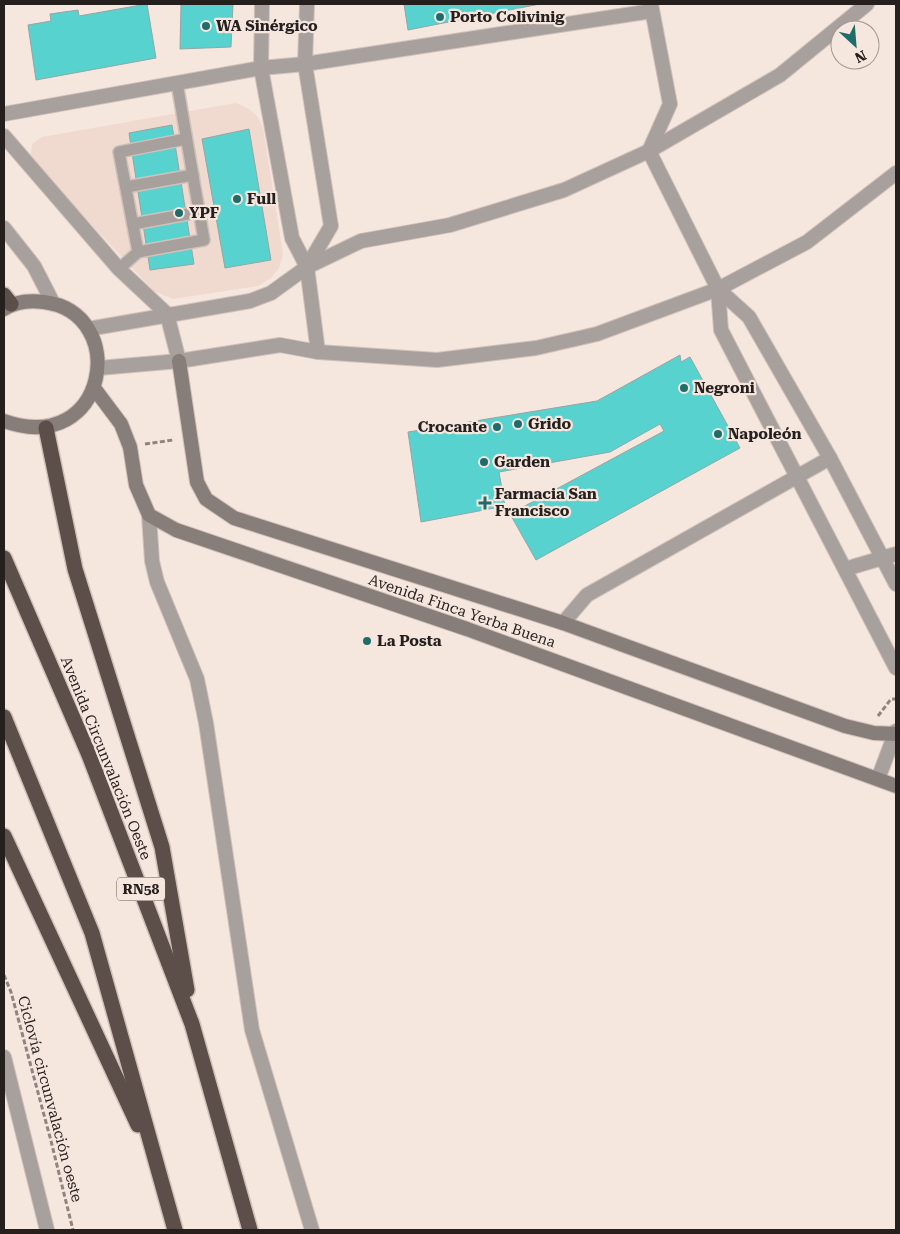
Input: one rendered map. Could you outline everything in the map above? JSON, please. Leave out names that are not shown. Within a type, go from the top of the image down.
[{"type":"highway","points":[[46,428],[75,570],[162,847],[192,1024]]},
{"type":"highway","name":"Avenida Circunvalación Oeste","points":[[4,558],[89,755],[192,1024],[250,1230]]},
{"type":"highway","points":[[4,717],[92,933],[175,1230]]},
{"type":"highway","points":[[4,836],[157,1166]]},
{"type":"main road","points":[[4,421],[23,428],[46,428],[66,420],[83,407],[94,388],[99,368],[96,347],[88,329],[72,313],[53,303],[32,300],[6,303]]},
{"type":"main road","points":[[179,361],[197,482],[206,498],[234,518],[563,623],[845,726],[874,733],[896,733]]},
{"type":"main road","points":[[94,388],[121,424],[130,447],[136,485],[149,515]]},
{"type":"main road","name":"Avenida Finca Yerba Buena","points":[[149,515],[176,530],[467,629],[896,786]]},
{"type":"street","points":[[262,4],[261,68],[292,238],[307,267],[318,352]]},
{"type":"street","points":[[307,4],[305,64],[331,226],[307,267]]},
{"type":"street","points":[[88,329],[250,301],[271,293],[307,267],[361,241],[450,225],[564,190],[649,151],[780,75],[867,4]]},
{"type":"street","points":[[4,114],[261,68],[305,64],[652,8],[670,104],[649,151]]},
{"type":"street","points":[[4,136],[119,269],[167,314],[179,361]]},
{"type":"street","points":[[649,151],[718,289],[749,317],[830,458],[896,584]]},
{"type":"street","points":[[99,368],[179,361],[280,345],[318,352],[437,360],[536,348],[597,334],[718,289],[807,242],[896,172]]},
{"type":"street","points":[[4,228],[34,266],[53,303]]},
{"type":"street","points":[[718,289],[721,330],[896,668]]},
{"type":"street","points":[[563,623],[587,595],[830,458]]},
{"type":"street","points":[[149,515],[152,561],[157,582],[197,679],[206,723],[252,1030],[312,1230]]},
{"type":"street","points":[[844,569],[896,554]]},
{"type":"street","points":[[878,779],[896,733]]},
{"type":"street","points":[[4,1056],[47,1230]]},
{"type":"lane","points":[[119,269],[138,252],[204,240],[177,83]]},
{"type":"lane","points":[[138,252],[119,152],[186,139]]},
{"type":"lane","points":[[126,188],[192,175]]},
{"type":"lane","points":[[133,224],[199,212]]},
{"type":"path","name":"Ciclovía circunvalación oeste","points":[[4,974],[11,992],[46,1122],[72,1230]]},
{"type":"shaded area","name":"YPF","points":[[236,103],[249,109],[257,116],[263,128],[283,254],[279,268],[271,278],[258,286],[173,299],[154,291],[41,171],[33,161],[31,154],[32,144],[42,137]]},
{"type":"building","points":[[147,4],[156,58],[36,80],[28,25],[51,21],[50,14],[78,10],[79,16]]},
{"type":"building","name":"WA Sinérgico","points":[[181,4],[233,4],[231,47],[180,49]]},
{"type":"building","name":"Porto Colivinig","points":[[404,4],[540,4],[408,30]]},
{"type":"building","points":[[172,125],[194,264],[150,270],[129,133]]},
{"type":"building","name":"Full","points":[[249,129],[271,260],[225,268],[202,139]]},
{"type":"building","name":"Garden","points":[[680,355],[681,362],[690,357],[740,448],[536,560],[510,514],[664,431],[660,424],[610,452],[499,472],[505,506],[421,522],[408,432],[597,401]]},
{"type":"place","name":"Porto Colivinig","points":[[440,17]]},
{"type":"place","name":"WA Sinérgico","points":[[206,26]]},
{"type":"place","name":"Full","points":[[237,199]]},
{"type":"place","name":"YPF","points":[[179,213]]},
{"type":"place","name":"Negroni","points":[[684,388]]},
{"type":"place","name":"Grido","points":[[518,424]]},
{"type":"place","name":"Crocante","points":[[497,427]]},
{"type":"place","name":"Napoleón","points":[[718,434]]},
{"type":"place","name":"Garden","points":[[484,462]]},
{"type":"place","name":"Farmacia San Francisco","points":[[485,503]]},
{"type":"place","name":"La Posta","points":[[367,641]]}]
